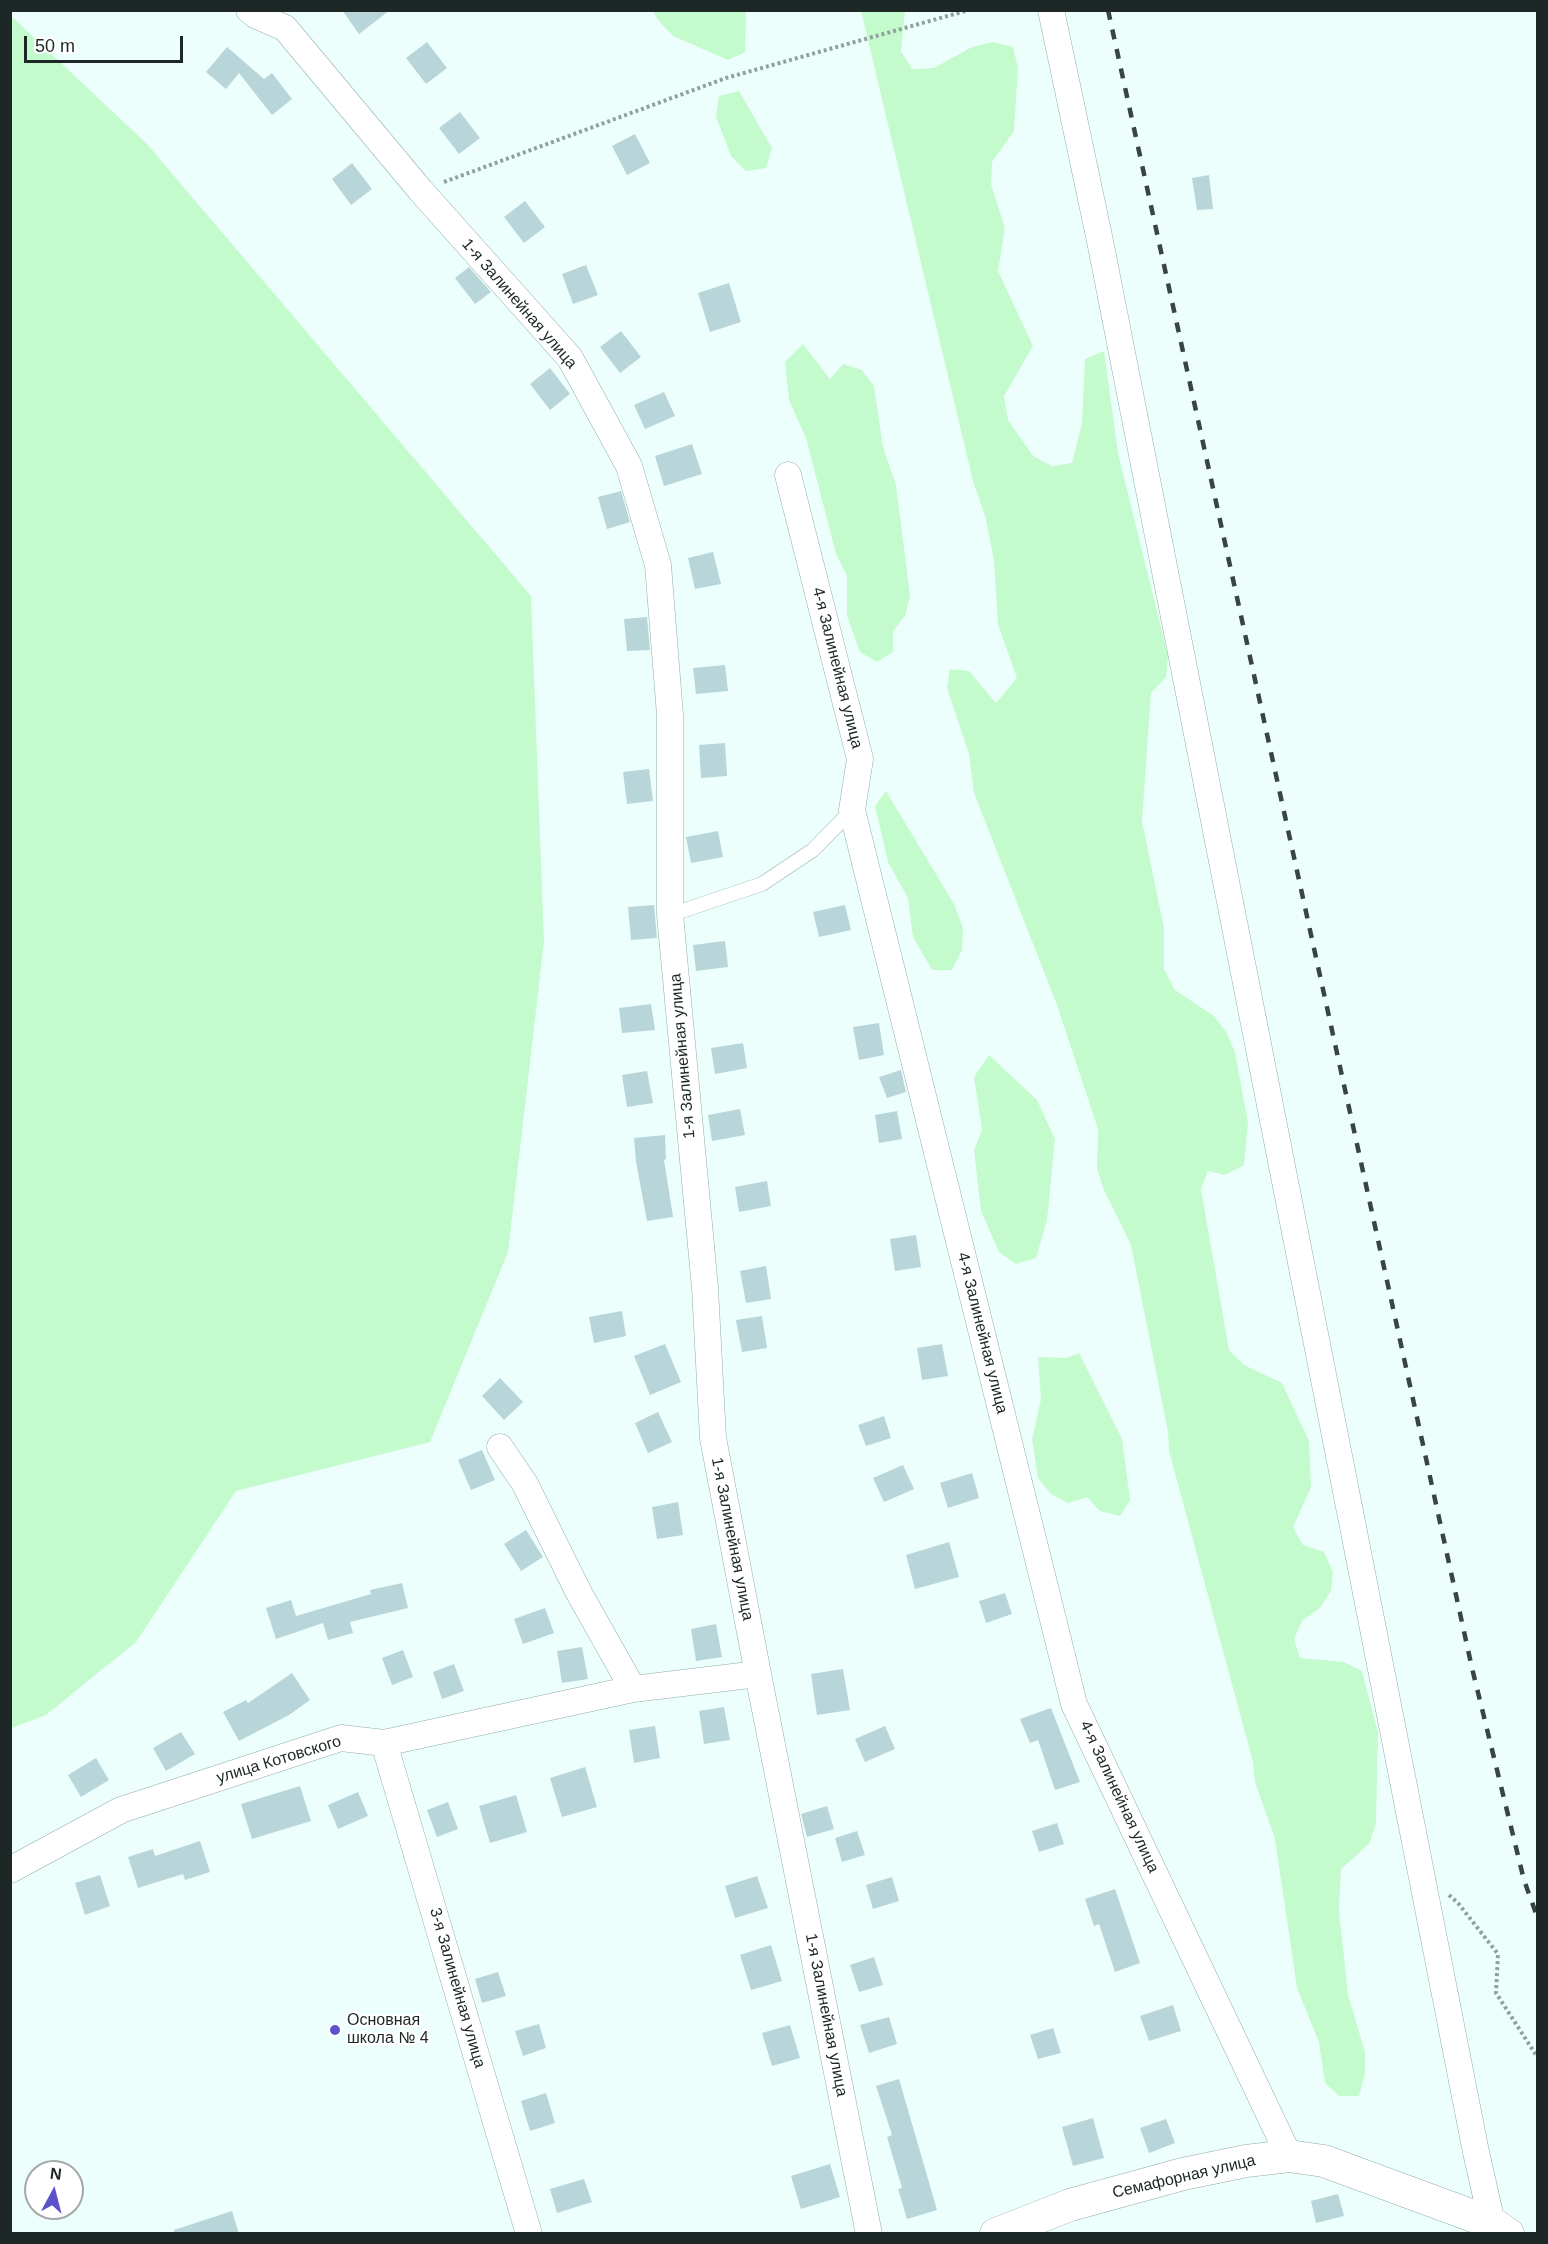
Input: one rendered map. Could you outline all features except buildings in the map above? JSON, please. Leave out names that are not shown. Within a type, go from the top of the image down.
[{"type":"street","name":"1-я Залинейная улица","points":[[249,10],[285,28],[421,191],[570,358],[629,466],[658,565],[670,716],[670,915],[705,1288],[713,1438],[869,2234]]},
{"type":"street","points":[[1050,10],[1103,253],[1421,1871],[1500,2228]]},
{"type":"street","name":"4-я Залинейная улица","points":[[788,475],[860,759],[852,810],[1074,1704],[1289,2156]]},
{"type":"street","points":[[500,1446],[525,1484],[579,1593],[633,1689]]},
{"type":"street","name":"улица Котовского","points":[[10,1870],[121,1810],[341,1738],[384,1743],[633,1689],[758,1674]]},
{"type":"street","name":"3-я Залинейная улица","points":[[384,1743],[529,2234]]},
{"type":"street","name":"Семафорная улица","points":[[996,2234],[1070,2205],[1183,2174],[1246,2161],[1289,2156],[1324,2161],[1500,2228]]},
{"type":"lane","points":[[670,915],[762,884],[813,850],[852,810]]},
{"type":"path","points":[[421,191],[726,78],[969,10]]},
{"type":"path","points":[[1421,1871],[1458,1903],[1498,1954],[1496,1993],[1538,2058]]},
{"type":"green space","points":[[653,11],[746,11],[745,52],[728,60],[673,36]]},
{"type":"green space","points":[[861,11],[905,11],[901,51],[912,69],[934,68],[972,47],[993,42],[1013,47],[1018,68],[1014,131],[992,162],[991,184],[1005,228],[998,271],[1033,346],[1004,396],[1008,420],[1033,456],[1052,466],[1072,463],[1082,423],[1085,359],[1104,351],[1118,453],[1168,656],[1166,677],[1151,693],[1142,821],[1164,928],[1164,969],[1175,990],[1214,1016],[1226,1032],[1235,1052],[1248,1123],[1244,1165],[1225,1175],[1208,1171],[1201,1189],[1229,1350],[1244,1365],[1282,1383],[1309,1441],[1311,1487],[1293,1527],[1303,1545],[1324,1552],[1333,1572],[1331,1591],[1320,1608],[1302,1621],[1294,1639],[1300,1658],[1344,1662],[1362,1671],[1378,1732],[1376,1824],[1369,1844],[1341,1869],[1339,1910],[1348,1995],[1365,2052],[1365,2074],[1359,2096],[1339,2096],[1325,2083],[1319,2042],[1297,1988],[1275,1839],[1255,1782],[1253,1762],[1169,1451],[1168,1432],[1131,1245],[1103,1188],[1097,1168],[1098,1129],[1057,1005],[974,793],[969,754],[947,688],[950,669],[969,671],[996,703],[1017,678],[998,625],[994,561],[986,519],[973,481]]},
{"type":"green space","points":[[10,15],[147,144],[531,596],[544,942],[508,1252],[430,1442],[236,1491],[136,1642],[46,1715],[11,1728]]},
{"type":"green space","points":[[739,91],[772,148],[766,168],[746,171],[731,156],[716,117],[719,96]]},
{"type":"green space","points":[[803,344],[830,379],[843,364],[862,370],[874,386],[883,447],[896,485],[910,596],[905,616],[893,631],[893,652],[877,662],[860,652],[847,616],[847,576],[836,554],[806,438],[789,400],[785,362]]},
{"type":"green space","points":[[886,791],[954,904],[963,928],[962,950],[952,970],[932,970],[913,937],[908,898],[888,862],[875,806]]},
{"type":"green space","points":[[989,1055],[1037,1100],[1055,1139],[1047,1220],[1036,1258],[1016,1264],[999,1252],[981,1211],[974,1150],[982,1130],[974,1077]]},
{"type":"green space","points":[[1079,1353],[1122,1439],[1130,1500],[1120,1516],[1100,1511],[1087,1497],[1068,1503],[1051,1494],[1038,1478],[1032,1440],[1041,1399],[1038,1357],[1066,1358]]},
{"type":"railway","points":[[1108,10],[1472,1668],[1524,1880],[1538,1919]]},
{"type":"place","name":"Основная школа № 4","points":[[335,2030]]}]
